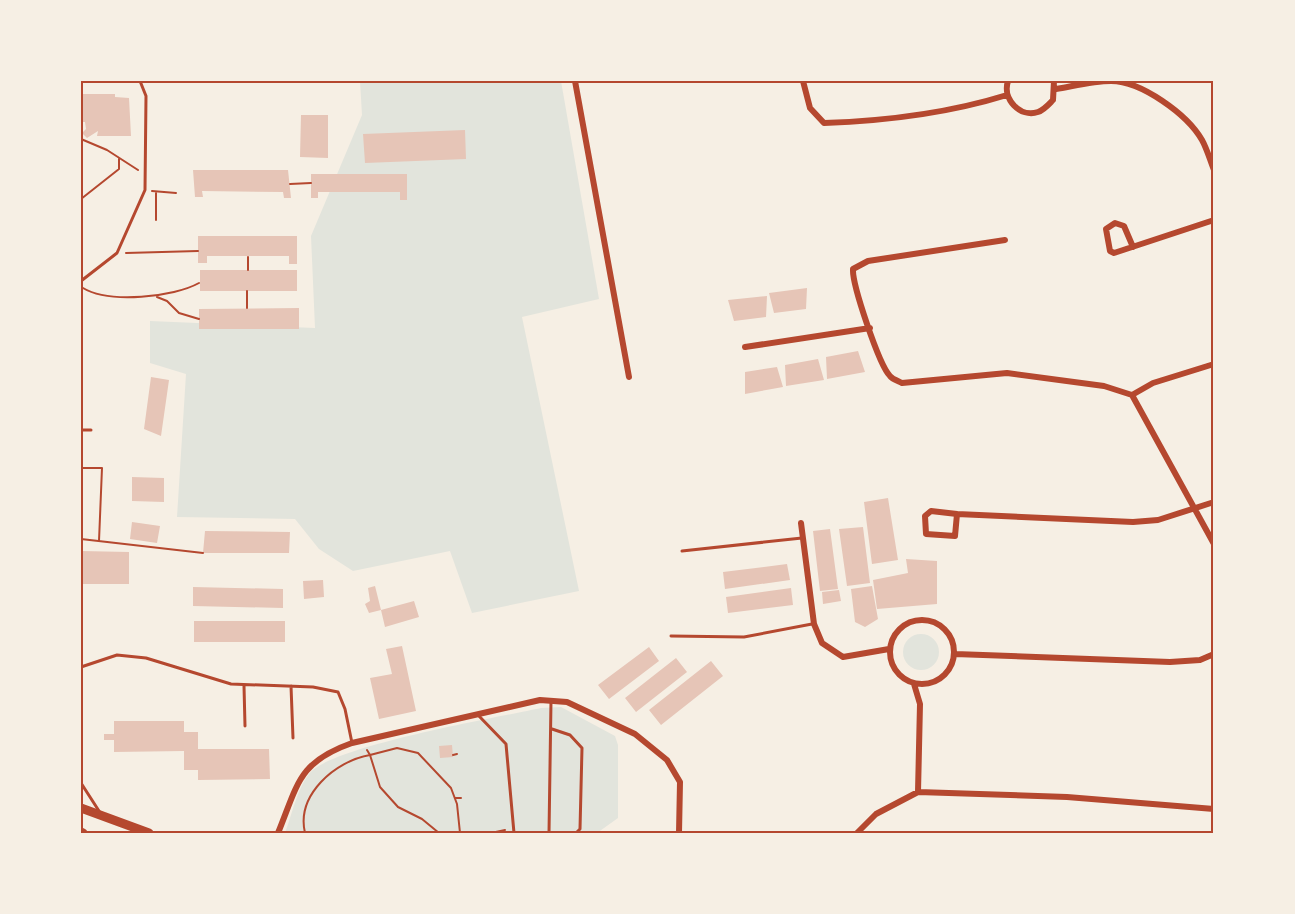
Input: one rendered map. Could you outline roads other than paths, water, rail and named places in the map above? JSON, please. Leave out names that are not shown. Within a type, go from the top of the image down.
[{"type":"main road","points":[[81,808],[149,833]]},
{"type":"street","points":[[576,81],[629,377]]},
{"type":"street","points":[[802,81],[810,108],[824,123],[876,120],[976,104],[1007,95]]},
{"type":"street","points":[[1008,81],[1007,95],[1018,109],[1033,113],[1041,111],[1053,100],[1055,85],[1110,81],[1129,83],[1145,90],[1183,118],[1201,139],[1214,170]]},
{"type":"street","points":[[1133,247],[1124,226],[1115,223],[1106,229],[1111,252],[1133,247],[1214,220]]},
{"type":"street","points":[[1005,240],[868,261],[853,269],[852,278],[890,377],[902,383],[1007,373],[1104,386],[1132,395],[1214,544]]},
{"type":"street","points":[[745,347],[870,328]]},
{"type":"street","points":[[1132,395],[1153,383],[1214,364]]},
{"type":"street","points":[[957,514],[955,536],[926,534],[925,516],[927,512],[1133,522],[1158,520],[1214,502]]},
{"type":"street","points":[[801,523],[814,624],[822,643],[843,657],[889,650]]},
{"type":"street","points":[[914,684],[936,681],[946,675],[955,654],[949,633],[930,620],[908,622],[898,629],[889,650],[895,671],[914,684],[920,704],[918,792]]},
{"type":"street","points":[[955,654],[1170,662],[1200,660],[1214,654]]},
{"type":"street","points":[[278,833],[305,770],[324,754],[352,742],[540,700],[567,702],[635,734],[667,760],[680,782],[679,833]]},
{"type":"street","points":[[857,833],[876,814],[918,792],[1067,797],[1214,809]]},
{"type":"lane","points":[[81,283],[117,253],[145,190],[146,96],[140,81]]},
{"type":"lane","points":[[81,430],[91,430]]},
{"type":"lane","points":[[682,551],[802,537]]},
{"type":"lane","points":[[671,636],[744,636],[814,624]]},
{"type":"lane","points":[[81,667],[117,656],[146,658],[244,686],[291,686],[338,692],[345,709],[352,742]]},
{"type":"lane","points":[[244,686],[245,726]]},
{"type":"lane","points":[[291,686],[293,738]]},
{"type":"lane","points":[[549,833],[551,701]]},
{"type":"lane","points":[[477,713],[506,744],[514,831]]},
{"type":"lane","points":[[552,729],[570,735],[582,748],[580,828],[576,833]]},
{"type":"lane","points":[[81,783],[102,815]]}]
